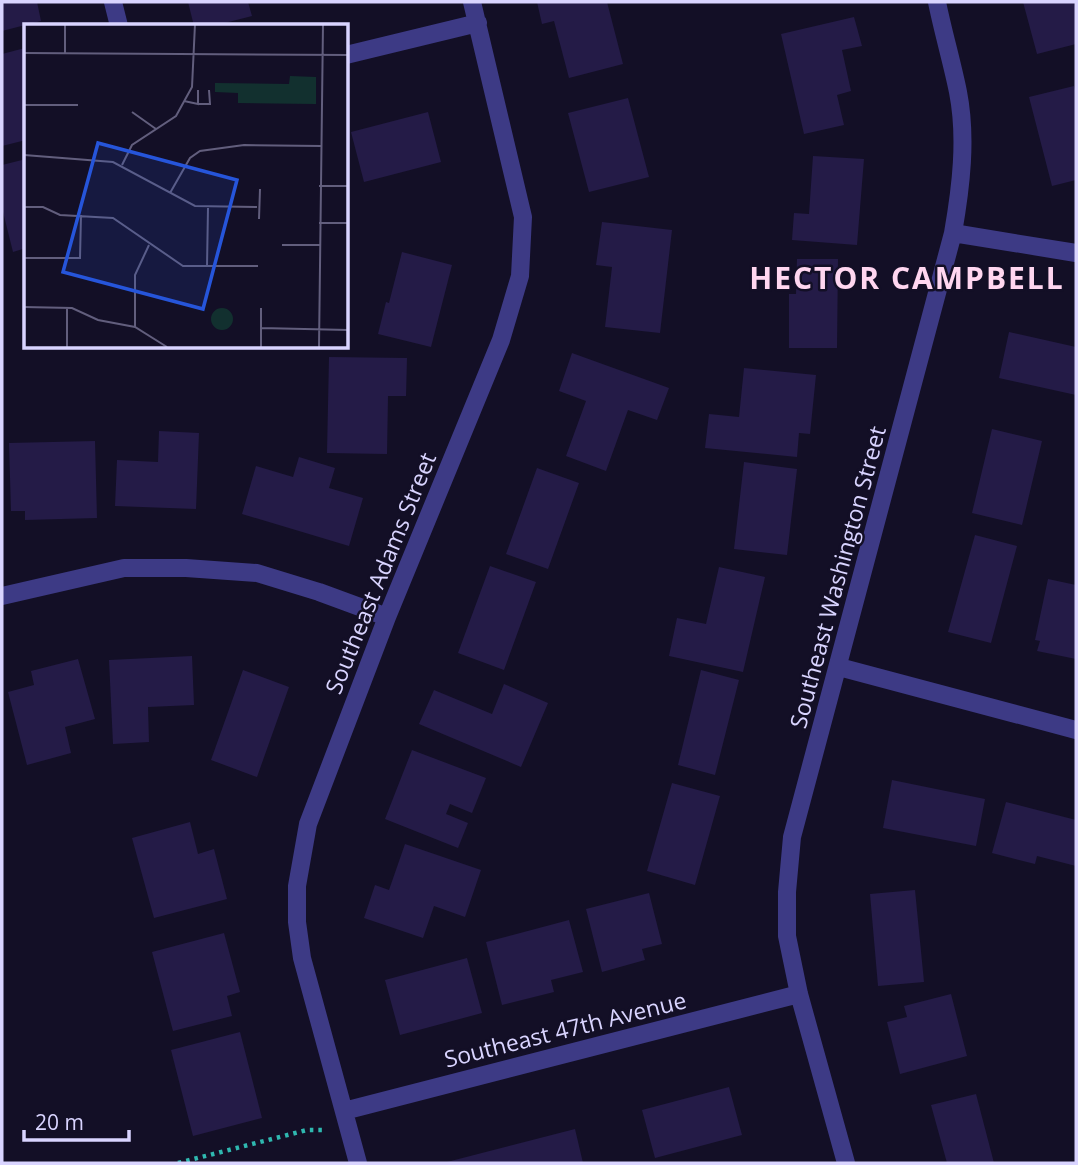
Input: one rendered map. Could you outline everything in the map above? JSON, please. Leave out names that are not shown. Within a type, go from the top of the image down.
[{"type":"street","points":[[113,2],[118,24]]},
{"type":"street","name":"Southeast Adams Street","points":[[358,1163],[302,958],[297,922],[297,886],[308,824],[387,617],[501,340],[520,276],[523,217],[472,2]]},
{"type":"street","name":"Southeast Washington Street","points":[[846,1163],[799,995],[787,936],[787,892],[792,837],[953,233],[962,161],[958,95],[937,2]]},
{"type":"street","points":[[348,55],[478,23]]},
{"type":"street","points":[[953,233],[1076,253]]},
{"type":"street","points":[[2,596],[44,584],[124,568],[186,568],[257,573],[387,617]]},
{"type":"street","points":[[839,667],[1076,730]]},
{"type":"street","name":"Southeast 47th Avenue","points":[[344,1111],[799,995]]},
{"type":"path","points":[[178,1163],[307,1130],[349,1131]]},
{"type":"building","points":[[2,2],[37,2],[41,21],[2,31]]},
{"type":"building","points":[[188,2],[248,2],[252,16],[221,24],[194,24]]},
{"type":"building","points":[[537,2],[607,2],[623,64],[569,78],[554,21],[542,24]]},
{"type":"building","points":[[1023,2],[1074,2],[1076,44],[1037,54]]},
{"type":"building","points":[[854,17],[862,46],[842,50],[851,91],[837,95],[844,125],[804,134],[781,34]]},
{"type":"building","points":[[24,48],[24,140],[2,146],[2,54]]},
{"type":"building","points":[[1074,86],[1076,180],[1052,186],[1029,97]]},
{"type":"building","points":[[628,98],[649,177],[589,192],[568,113]]},
{"type":"building","points":[[428,112],[441,162],[364,182],[351,132]]},
{"type":"building","points":[[813,156],[864,159],[857,245],[792,240],[794,213],[809,214]]},
{"type":"building","points":[[24,160],[24,249],[13,252],[2,208],[2,165]]},
{"type":"building","points":[[602,222],[672,230],[660,333],[605,327],[612,267],[596,265]]},
{"type":"building","points":[[402,252],[452,265],[431,347],[378,334]]},
{"type":"building","points":[[797,259],[838,259],[837,348],[789,348],[789,294],[796,294]]},
{"type":"building","points":[[1009,332],[1076,347],[1076,395],[999,378]]},
{"type":"building","points":[[572,353],[669,388],[657,420],[628,410],[606,471],[566,456],[586,401],[559,391]]},
{"type":"building","points":[[329,357],[407,358],[406,396],[388,396],[387,454],[327,453]]},
{"type":"building","points":[[744,368],[816,375],[810,434],[799,433],[797,457],[705,448],[709,414],[739,417]]},
{"type":"building","points":[[992,429],[1042,441],[1022,525],[972,513]]},
{"type":"building","points":[[159,431],[199,433],[196,509],[115,506],[117,460],[158,462]]},
{"type":"building","points":[[95,441],[97,518],[25,520],[25,511],[11,511],[9,443]]},
{"type":"building","points":[[299,457],[335,468],[329,488],[363,498],[349,546],[242,514],[256,466],[293,477]]},
{"type":"building","points":[[744,462],[797,469],[787,555],[734,549]]},
{"type":"building","points":[[537,468],[579,483],[548,569],[506,554]]},
{"type":"building","points":[[975,535],[1017,546],[991,643],[948,632]]},
{"type":"building","points":[[490,566],[536,582],[504,670],[458,653]]},
{"type":"building","points":[[719,567],[765,577],[743,672],[669,656],[677,618],[706,624]]},
{"type":"building","points":[[1048,579],[1076,585],[1076,659],[1037,651],[1040,641],[1035,640]]},
{"type":"building","points":[[192,656],[194,705],[148,707],[149,742],[113,744],[109,660]]},
{"type":"building","points":[[78,659],[95,719],[65,727],[71,753],[27,765],[8,692],[34,685],[31,671]]},
{"type":"building","points":[[243,670],[289,687],[257,777],[211,760]]},
{"type":"building","points":[[701,670],[739,680],[715,775],[678,765]]},
{"type":"building","points":[[504,684],[548,703],[521,767],[419,724],[434,690],[492,714]]},
{"type":"building","points":[[412,750],[486,778],[472,813],[450,804],[446,814],[468,823],[458,848],[385,819]]},
{"type":"building","points":[[892,780],[985,799],[976,846],[883,828]]},
{"type":"building","points":[[672,783],[720,796],[695,885],[647,871]]},
{"type":"building","points":[[1006,802],[1076,820],[1076,866],[1037,856],[1035,864],[992,853]]},
{"type":"building","points":[[190,822],[198,854],[214,849],[227,899],[154,918],[132,838]]},
{"type":"building","points":[[405,844],[481,870],[465,917],[434,906],[423,938],[364,918],[375,885],[389,890]]},
{"type":"building","points":[[915,890],[924,982],[878,986],[870,894]]},
{"type":"building","points":[[649,893],[662,944],[642,949],[645,960],[602,972],[586,909]]},
{"type":"building","points":[[569,920],[583,972],[551,980],[554,992],[502,1005],[486,942]]},
{"type":"building","points":[[224,933],[240,992],[227,996],[232,1016],[173,1031],[152,952]]},
{"type":"building","points":[[467,958],[482,1013],[400,1035],[385,980]]},
{"type":"building","points":[[951,994],[967,1056],[900,1074],[887,1022],[907,1017],[904,1006]]},
{"type":"building","points":[[240,1032],[262,1118],[193,1136],[171,1050]]},
{"type":"building","points":[[729,1087],[742,1135],[655,1158],[642,1110]]},
{"type":"building","points":[[976,1094],[994,1163],[947,1163],[931,1105]]},
{"type":"building","points":[[575,1129],[583,1163],[447,1163],[447,1162]]},
{"type":"district","name":"HECTOR CAMPBELL","points":[[907,277]]}]
